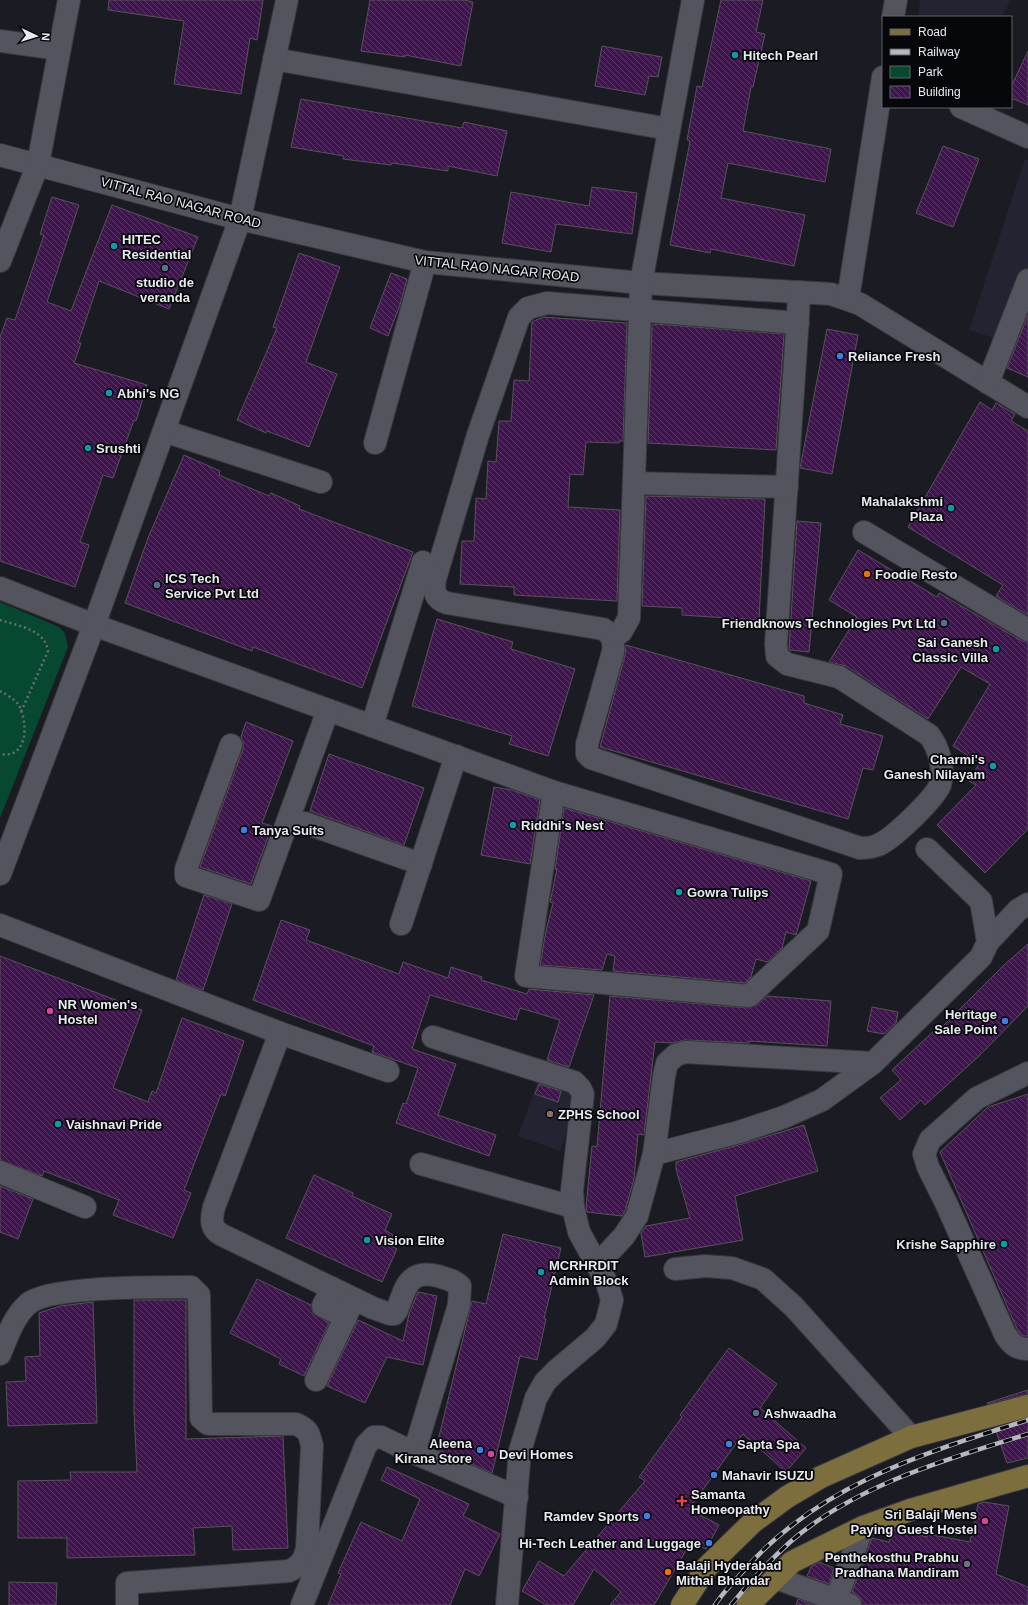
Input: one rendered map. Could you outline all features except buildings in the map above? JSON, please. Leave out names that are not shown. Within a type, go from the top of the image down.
[{"type":"main road","points":[[682,1605],[707,1567],[753,1522],[787,1497],[822,1477],[911,1437],[1028,1406]]},
{"type":"main road","points":[[748,1605],[792,1562],[863,1527],[910,1510],[1028,1476]]},
{"type":"street","points":[[0,261],[38,164],[68,0]]},
{"type":"street","points":[[0,874],[94,625],[240,219],[288,0]]},
{"type":"street","points":[[613,638],[621,632],[629,618],[641,283],[693,0]]},
{"type":"street","points":[[893,16],[896,0]]},
{"type":"street","points":[[0,41],[58,54]]},
{"type":"street","points":[[0,49],[58,54]]},
{"type":"street","points":[[274,59],[669,129]]},
{"type":"street","points":[[848,299],[882,83]]},
{"type":"street","points":[[963,108],[1028,137]]},
{"type":"street","name":"VITTAL RAO NAGAR ROAD","points":[[0,155],[240,219],[425,262],[641,283],[831,294],[860,304],[1028,407]]},
{"type":"street","points":[[375,443],[425,262]]},
{"type":"street","points":[[988,383],[1028,280]]},
{"type":"street","points":[[798,322],[547,303],[528,308],[519,317],[478,435],[434,587],[434,594],[439,600],[447,603],[603,629],[610,633],[613,638],[613,652],[587,744],[587,754],[591,758],[860,848],[869,848],[878,845],[909,821],[933,796],[942,777],[940,754],[929,735],[839,678],[787,664],[777,656],[776,644],[798,322],[799,292]]},
{"type":"street","points":[[164,431],[321,482]]},
{"type":"street","points":[[634,483],[787,487]]},
{"type":"street","points":[[864,532],[1028,630]]},
{"type":"street","points":[[372,726],[423,562]]},
{"type":"street","points":[[0,588],[94,625],[548,790],[832,874],[818,931],[749,996],[526,976],[548,790]]},
{"type":"street","points":[[231,745],[186,869],[186,876],[256,901],[261,898],[328,710]]},
{"type":"street","points":[[401,924],[456,756]]},
{"type":"street","points":[[305,823],[421,864]]},
{"type":"street","points":[[927,849],[981,901],[988,942]]},
{"type":"street","points":[[654,1154],[739,1132],[784,1117],[822,1100],[873,1063],[982,957],[988,942],[1018,910],[1028,904]]},
{"type":"street","points":[[0,924],[280,1033],[388,1071]]},
{"type":"street","points":[[280,1033],[214,1207],[212,1224],[216,1232],[332,1288],[354,1306],[394,1314],[408,1282],[415,1276],[424,1274],[455,1281],[460,1286],[459,1305],[414,1453]]},
{"type":"street","points":[[433,1037],[574,1082],[580,1088],[583,1094],[572,1190],[573,1207],[579,1232],[598,1264],[607,1283],[612,1300],[606,1324],[595,1338],[545,1382],[536,1398],[520,1451],[507,1605]]},
{"type":"street","points":[[598,1264],[624,1236],[637,1216],[654,1154],[667,1063],[676,1055],[685,1052],[873,1063]]},
{"type":"street","points":[[1028,1073],[976,1098],[930,1140],[924,1154],[928,1167],[946,1203],[1005,1334],[1011,1344],[1018,1348],[1028,1349]]},
{"type":"street","points":[[421,1164],[573,1207]]},
{"type":"street","points":[[0,1172],[84,1207]]},
{"type":"street","points":[[675,1269],[705,1266],[732,1268],[763,1279],[794,1307],[911,1437]]},
{"type":"street","points":[[0,1354],[11,1327],[28,1303],[45,1296],[129,1287],[191,1287],[199,1294],[201,1418],[208,1424],[296,1424],[306,1428],[312,1446],[306,1548],[304,1560],[297,1568],[288,1571],[127,1582],[126,1605]]},
{"type":"street","points":[[320,1382],[354,1306]]},
{"type":"street","points":[[302,1605],[366,1445],[374,1436],[381,1437],[414,1453],[517,1497]]},
{"type":"street","points":[[776,1578],[840,1603],[863,1527]]},
{"type":"path","points":[[0,620],[38,633],[44,639],[48,651],[21,712]]},
{"type":"path","points":[[0,691],[17,703],[21,712],[24,731],[19,748],[12,754],[0,755]]},
{"type":"shaded area","points":[[920,0],[1011,0],[1002,16],[918,16]]},
{"type":"shaded area","points":[[1025,159],[1028,160],[1028,277],[1004,341],[969,330]]},
{"type":"shaded area","points":[[539,1078],[581,1093],[560,1151],[518,1136]]},
{"type":"green space","points":[[0,602],[59,627],[65,633],[68,647],[0,818]]},
{"type":"railway","points":[[715,1605],[729,1587],[768,1546],[800,1519],[834,1497],[909,1461],[948,1446],[1028,1420]]},
{"type":"railway","points":[[731,1605],[759,1573],[789,1543],[814,1523],[842,1505],[902,1476],[934,1464],[1028,1434]]},
{"type":"place","name":"Hitech Pearl","points":[[735,55]]},
{"type":"place","name":"HITEC Residential","points":[[114,246]]},
{"type":"place","name":"studio de veranda","points":[[165,268]]},
{"type":"place","name":"Reliance Fresh","points":[[840,356]]},
{"type":"place","name":"Abhi's NG","points":[[109,393]]},
{"type":"place","name":"Srushti","points":[[88,448]]},
{"type":"place","name":"Mahalakshmi Plaza","points":[[951,508]]},
{"type":"place","name":"Foodie Resto","points":[[867,574]]},
{"type":"place","name":"ICS Tech Service Pvt Ltd","points":[[157,585]]},
{"type":"place","name":"Friendknows Technologies Pvt Ltd","points":[[944,623]]},
{"type":"place","name":"Sai Ganesh Classic Villa","points":[[996,649]]},
{"type":"place","name":"Charmi's Ganesh Nilayam","points":[[993,766]]},
{"type":"place","name":"Riddhi's Nest","points":[[513,825]]},
{"type":"place","name":"Tanya Suits","points":[[244,830]]},
{"type":"place","name":"Gowra Tulips","points":[[679,892]]},
{"type":"place","name":"NR Women's Hostel","points":[[50,1011]]},
{"type":"place","name":"Heritage Sale Point","points":[[1005,1021]]},
{"type":"place","name":"ZPHS School","points":[[550,1114]]},
{"type":"place","name":"Vaishnavi Pride","points":[[58,1124]]},
{"type":"place","name":"Vision Elite","points":[[367,1240]]},
{"type":"place","name":"Krishe Sapphire","points":[[1004,1244]]},
{"type":"place","name":"MCRHRDIT Admin Block","points":[[541,1272]]},
{"type":"place","name":"Ashwaadha","points":[[756,1413]]},
{"type":"place","name":"Sapta Spa","points":[[729,1444]]},
{"type":"place","name":"Aleena Kirana Store","points":[[480,1450]]},
{"type":"place","name":"Devi Homes","points":[[491,1454]]},
{"type":"place","name":"Mahavir ISUZU","points":[[714,1475]]},
{"type":"place","name":"Samanta Homeopathy","points":[[682,1501]]},
{"type":"place","name":"Ramdev Sports","points":[[647,1516]]},
{"type":"place","name":"Sri Balaji Mens Paying Guest Hostel","points":[[985,1521]]},
{"type":"place","name":"Hi-Tech Leather and Luggage","points":[[709,1543]]},
{"type":"place","name":"Penthekosthu Prabhu Pradhana Mandiram","points":[[967,1564]]},
{"type":"place","name":"Balaji Hyderabad Mithai Bhandar","points":[[668,1572]]}]
